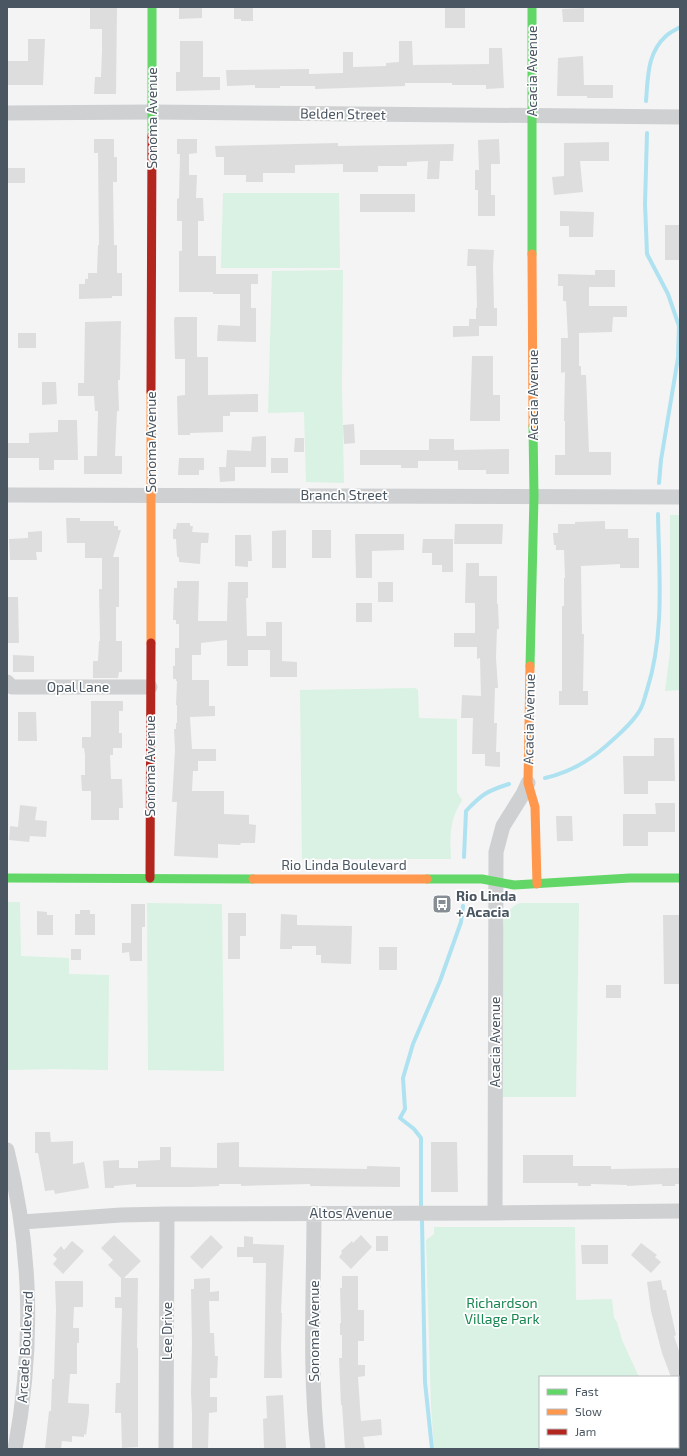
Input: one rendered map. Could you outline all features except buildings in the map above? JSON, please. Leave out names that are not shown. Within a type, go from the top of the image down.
[{"type":"street","name":"Sonoma Avenue","points":[[150,878],[152,7]]},
{"type":"street","name":"Acacia Avenue","points":[[532,7],[534,496],[528,783],[535,807],[537,884]]},
{"type":"street","name":"Belden Street","points":[[7,113],[152,112],[680,117]]},
{"type":"street","name":"Branch Street","points":[[7,495],[680,497]]},
{"type":"street","name":"Opal Lane","points":[[7,682],[12,686],[150,687]]},
{"type":"street","name":"Acacia Avenue","points":[[495,1213],[496,852],[503,826],[523,794],[528,783]]},
{"type":"street","name":"Rio Linda Boulevard","points":[[7,878],[475,879],[514,885],[630,878],[680,878]]},
{"type":"street","name":"Arcade Boulevard","points":[[7,1150],[14,1177],[22,1222],[28,1280],[29,1326],[26,1373],[21,1419],[15,1449]]},
{"type":"street","name":"Altos Avenue","points":[[22,1222],[113,1215],[167,1214],[680,1211]]},
{"type":"street","name":"Sonoma Avenue","points":[[314,1213],[313,1370],[314,1409],[318,1449]]},
{"type":"street","name":"Lee Drive","points":[[166,1449],[167,1214]]},
{"type":"green space","points":[[223,193],[339,193],[340,268],[221,268]]},
{"type":"green space","points":[[343,270],[342,387],[344,483],[306,482],[304,412],[268,413],[272,271]]},
{"type":"green space","points":[[670,515],[680,515],[680,690],[665,691],[670,651]]},
{"type":"green space","points":[[415,688],[418,690],[419,718],[457,719],[457,792],[462,800],[455,815],[451,829],[451,859],[302,859],[300,690]]},
{"type":"green space","points":[[7,902],[20,902],[21,956],[69,958],[69,974],[109,975],[108,1070],[7,1070]]},
{"type":"green space","points":[[147,903],[222,904],[224,1071],[148,1070]]},
{"type":"green space","points":[[521,903],[579,903],[576,1097],[502,1097],[502,941],[504,919],[508,918],[509,912],[512,908]]},
{"type":"green space","name":"Richardson Village Park","points":[[434,1227],[575,1227],[576,1300],[612,1299],[614,1318],[617,1322],[622,1340],[639,1376],[539,1376],[539,1448],[672,1449],[434,1449],[431,1406],[426,1240],[434,1234]]},
{"type":"waterway","points":[[646,101],[648,74],[655,50],[669,33],[680,27]]},
{"type":"waterway","points":[[647,133],[645,204],[647,254],[668,294],[679,326],[678,358],[661,460],[659,483]]},
{"type":"waterway","points":[[545,778],[569,770],[599,751],[630,723],[642,706],[653,669],[659,625],[660,580],[658,514]]},
{"type":"waterway","points":[[464,857],[466,811],[485,794],[509,784]]},
{"type":"waterway","points":[[421,1206],[421,1138],[414,1129],[400,1118],[405,1109],[403,1078],[413,1044],[440,981],[461,922],[463,906]]},
{"type":"waterway","points":[[422,1220],[425,1382],[432,1449]]},
{"type":"traffic: fast","points":[[152,7],[152,136]]},
{"type":"traffic: fast","points":[[532,7],[532,254]]},
{"type":"traffic: fast","points":[[530,666],[534,496],[533,426]]},
{"type":"traffic: fast","points":[[7,878],[253,879]]},
{"type":"traffic: fast","points":[[427,879],[482,879],[514,885],[630,878],[680,878]]},
{"type":"traffic: slow","points":[[532,254],[533,426]]},
{"type":"traffic: slow","points":[[151,392],[151,643]]},
{"type":"traffic: slow","points":[[530,666],[528,783],[535,807],[537,884]]},
{"type":"traffic: slow","points":[[253,879],[427,879]]},
{"type":"traffic: jam","points":[[151,392],[152,136]]},
{"type":"traffic: jam","points":[[150,878],[151,643]]},
{"type":"place","name":"Rio Linda + Acacia","points":[[442,904]]}]
